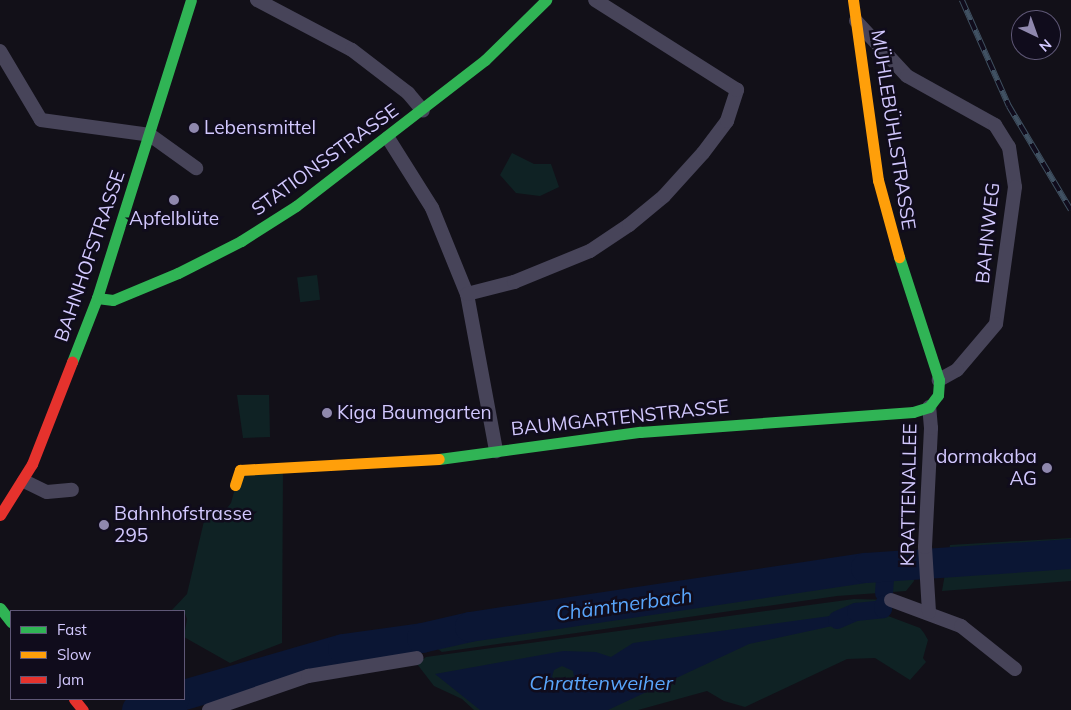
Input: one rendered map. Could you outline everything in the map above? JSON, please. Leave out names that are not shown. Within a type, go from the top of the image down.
[{"type":"street","name":"BAHNHOFSTRASSE","points":[[0,515],[24,481],[97,298],[192,0]]},
{"type":"street","points":[[257,0],[346,46],[408,93],[423,111]]},
{"type":"street","name":"STATIONSSTRASSE","points":[[97,298],[113,300],[131,295],[178,274],[241,241],[296,206],[423,111],[485,60],[546,0]]},
{"type":"street","points":[[467,294],[548,270],[606,241],[664,196],[703,153],[727,121],[737,90],[595,0]]},
{"type":"street","name":"MÜHLEBÜHLSTRASSE","points":[[853,0],[878,180],[889,227],[939,380]]},
{"type":"street","name":"BAHNWEG","points":[[856,21],[907,76],[995,125],[1009,147],[1015,187],[996,324],[957,370],[939,380]]},
{"type":"street","points":[[0,52],[41,120],[150,135],[196,168]]},
{"type":"street","points":[[388,138],[432,208],[467,294],[496,451]]},
{"type":"street","points":[[929,407],[938,395],[939,380]]},
{"type":"street","name":"BAUMGARTENSTRASSE","points":[[235,485],[240,470],[411,462],[640,432],[913,412],[929,407]]},
{"type":"street","name":"KRATTENALLEE","points":[[929,407],[931,428],[925,547],[929,612]]},
{"type":"street","points":[[24,481],[47,492],[72,490]]},
{"type":"street","points":[[891,600],[929,612],[961,626],[1015,669]]},
{"type":"street","points":[[0,608],[10,621]]},
{"type":"street","points":[[209,710],[308,676],[418,658]]},
{"type":"green space","points":[[512,153],[534,164],[551,164],[559,187],[540,196],[516,193],[500,175]]},
{"type":"green space","points":[[317,275],[320,300],[300,302],[297,277]]},
{"type":"green space","points":[[237,395],[269,395],[270,437],[243,438]]},
{"type":"green space","points":[[283,468],[282,643],[230,663],[185,638],[187,619],[185,610],[172,610],[187,594],[204,521],[220,517],[231,503],[240,470]]},
{"type":"green space","points":[[1071,538],[1071,581],[942,591],[950,545]]},
{"type":"green space","points":[[912,565],[914,581],[906,591],[837,596],[442,652],[422,638],[470,627],[866,568]]},
{"type":"green space","points":[[854,599],[891,600],[888,616],[920,628],[924,633],[928,640],[923,658],[926,662],[910,680],[875,658],[847,659],[745,707],[724,701],[707,691],[638,710],[474,710],[462,699],[434,686],[417,664],[426,657]]},
{"type":"water","name":"Chrattenweiher","points":[[837,615],[837,625],[749,644],[608,710],[480,710],[435,674],[563,651],[596,652],[611,657],[633,643]],"holes":[[[562,666],[573,671],[574,677],[560,683],[552,677],[554,670]]]},
{"type":"waterway","name":"Chämtnerbach","points":[[185,695],[343,649],[422,638],[470,627],[866,568],[1071,554]]},
{"type":"waterway","points":[[884,593],[886,566]]},
{"type":"waterway","points":[[837,620],[856,612],[883,609],[884,604]]},
{"type":"waterway","name":"Chämtnerbach","points":[[137,710],[171,700]]},
{"type":"railway","points":[[962,0],[1009,106],[1071,210]]},
{"type":"traffic: fast","points":[[72,362],[97,298],[191,0]]},
{"type":"traffic: fast","points":[[97,298],[113,300],[178,273],[241,241],[296,206],[485,60],[546,0]]},
{"type":"traffic: fast","points":[[439,459],[640,432],[913,412],[929,407],[938,395],[939,380],[899,257]]},
{"type":"traffic: fast","points":[[0,608],[10,621]]},
{"type":"traffic: slow","points":[[853,0],[878,180],[899,257]]},
{"type":"traffic: slow","points":[[235,485],[240,470],[439,459]]},
{"type":"traffic: jam","points":[[0,515],[32,464],[72,362]]},
{"type":"traffic: jam","points":[[75,700],[83,710]]},
{"type":"place","name":"Lebensmittel","points":[[194,128]]},
{"type":"place","name":"Apfelblüte","points":[[174,200]]},
{"type":"place","name":"Kiga Baumgarten","points":[[327,413]]},
{"type":"place","name":"dormakaba AG","points":[[1047,468]]},
{"type":"place","name":"Bahnhofstrasse 295","points":[[104,525]]}]
